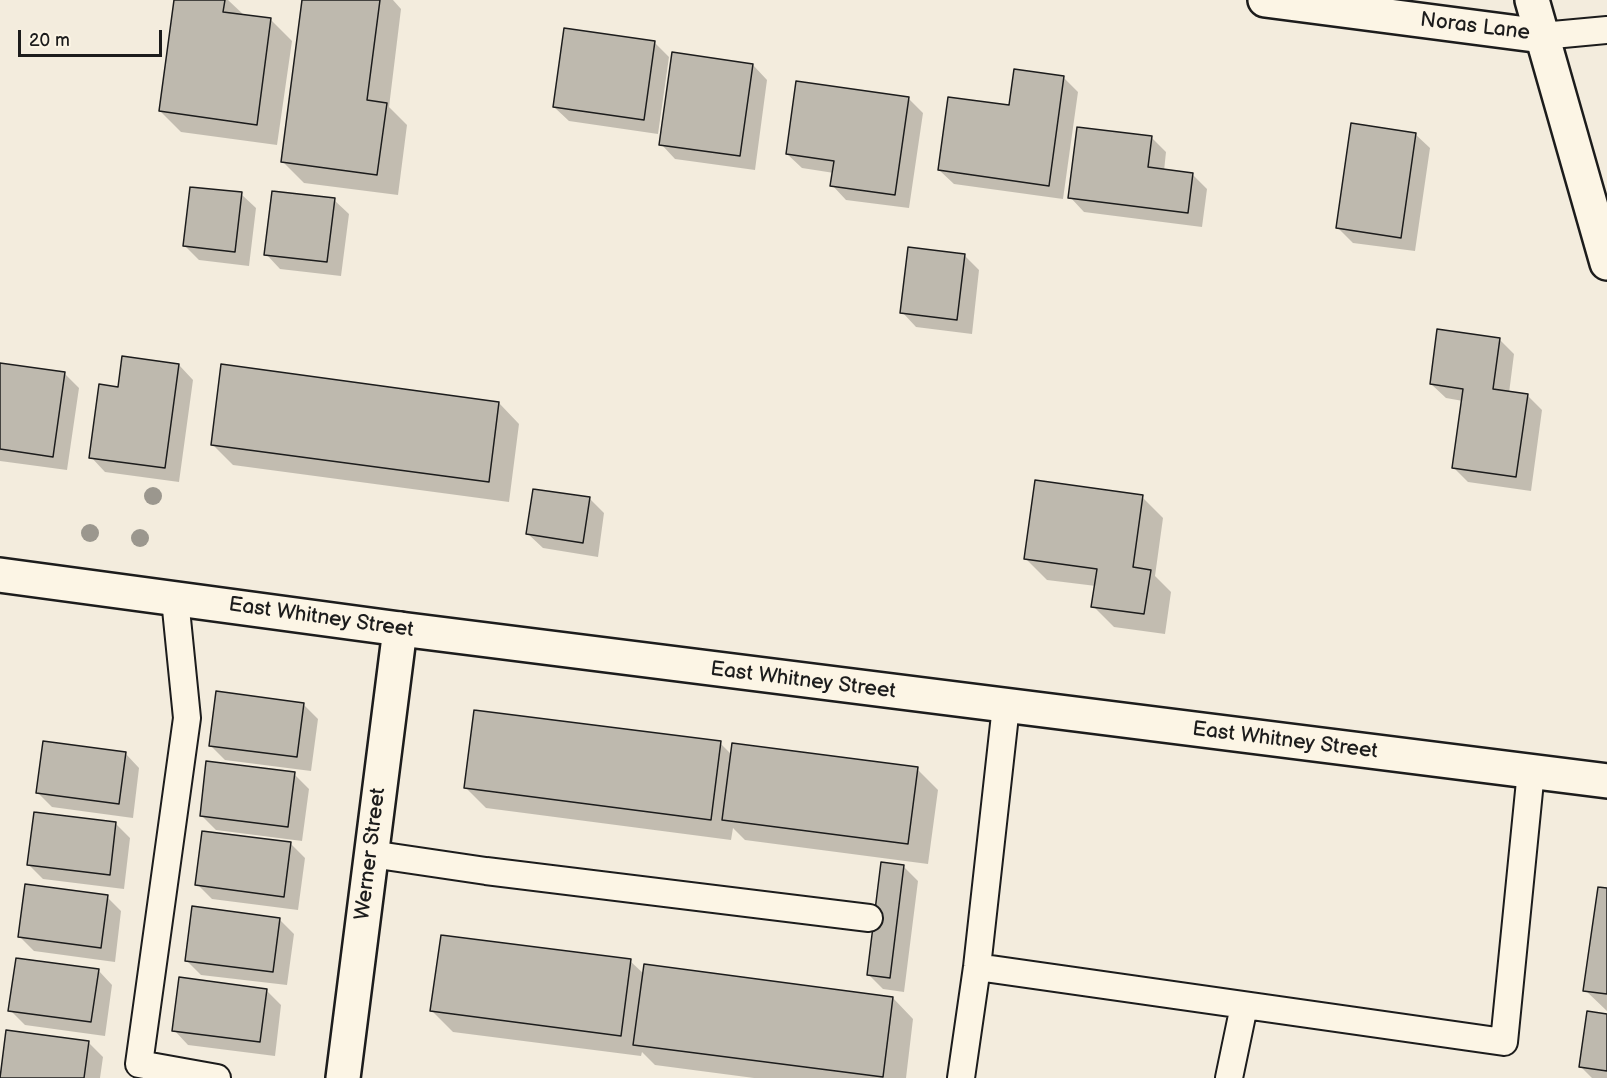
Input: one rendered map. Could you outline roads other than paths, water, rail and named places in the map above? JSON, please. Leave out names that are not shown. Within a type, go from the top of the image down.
[{"type":"street","name":"Noras Lane","points":[[1265,0],[1542,36]]},
{"type":"street","points":[[1532,0],[1607,263]]},
{"type":"street","name":"East Whitney Street","points":[[0,575],[400,629],[1607,781]]},
{"type":"street","name":"Werner Street","points":[[343,1078],[400,629]]},
{"type":"lane","points":[[1542,36],[1607,30]]},
{"type":"lane","points":[[174,598],[187,718],[139,1064],[217,1078]]},
{"type":"lane","points":[[961,1078],[977,968],[1006,706]]},
{"type":"lane","points":[[977,968],[1504,1042],[1531,771]]},
{"type":"lane","points":[[371,854],[498,873],[869,918]]},
{"type":"lane","points":[[1229,1078],[1244,1006]]}]
